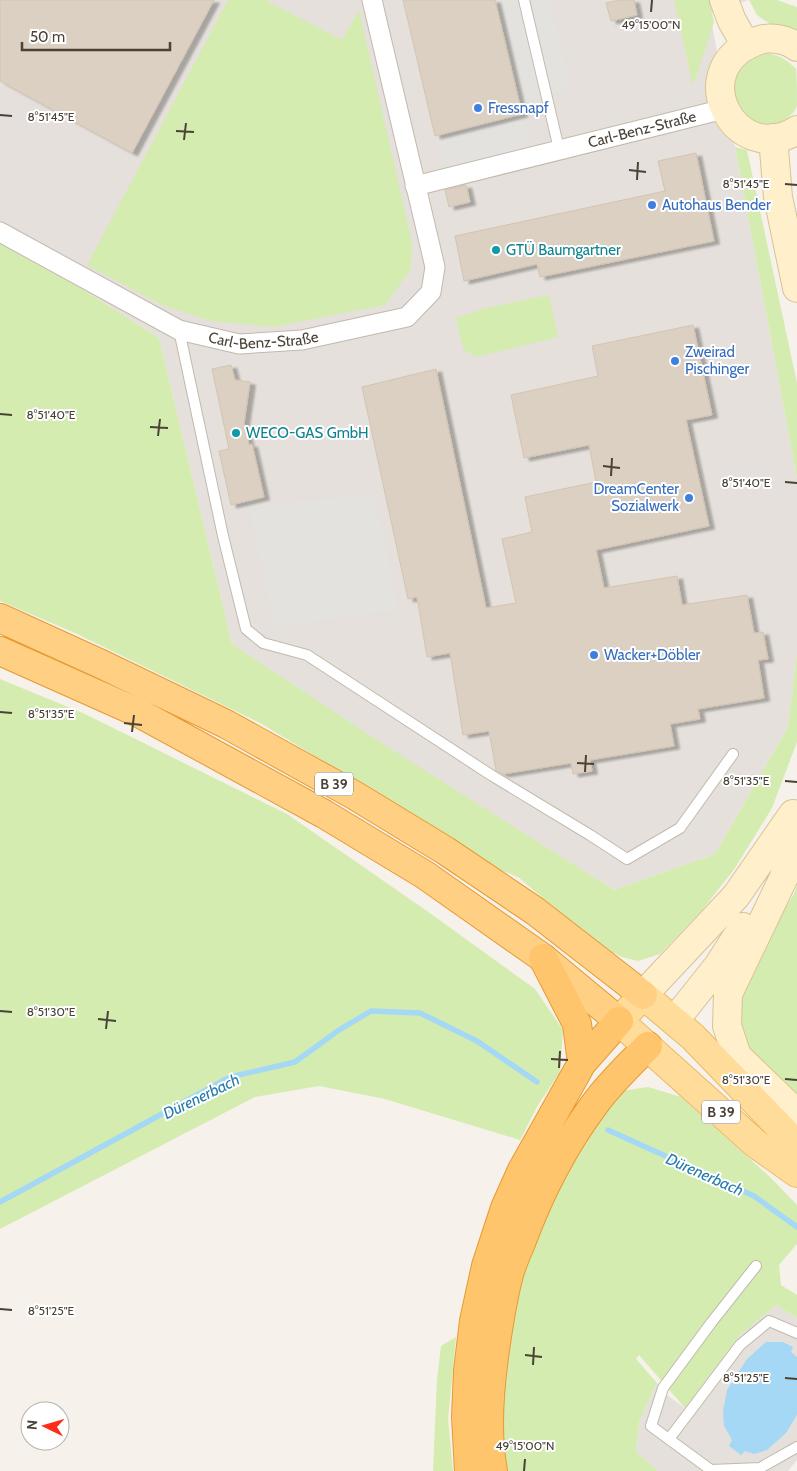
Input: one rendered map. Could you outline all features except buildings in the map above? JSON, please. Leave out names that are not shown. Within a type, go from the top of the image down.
[{"type":"highway","name":"B 39","points":[[0,618],[226,724],[354,795],[446,851],[535,911],[643,995]]},
{"type":"highway","name":"B 39","points":[[0,652],[139,713],[324,814],[425,875],[543,958],[619,1021]]},
{"type":"highway","points":[[543,958],[577,1024],[582,1063]]},
{"type":"highway","points":[[469,1471],[466,1417],[468,1371],[474,1321],[486,1266],[505,1208],[522,1170],[582,1063],[619,1021]]},
{"type":"highway","points":[[493,1471],[490,1458],[489,1418],[492,1374],[498,1325],[510,1270],[530,1216],[572,1137],[594,1104],[621,1072],[648,1046]]},
{"type":"main road","points":[[724,0],[744,46]]},
{"type":"main road","points":[[797,47],[777,39],[760,39],[744,46],[733,55],[725,67],[720,80],[720,95],[724,109],[732,122],[744,131],[758,137],[785,134],[778,197],[797,288]]},
{"type":"main road","points":[[619,1021],[736,896],[797,820]]},
{"type":"main road","points":[[648,1046],[675,1020],[718,966],[760,900],[797,820]]},
{"type":"main road","points":[[797,820],[784,877],[728,994],[727,1026],[737,1056],[797,1114]]},
{"type":"main road","name":"B 39","points":[[643,995],[694,1037],[797,1146]]},
{"type":"main road","name":"B 39","points":[[619,1021],[756,1144],[797,1174]]},
{"type":"street","name":"Carl-Benz-Straße","points":[[0,232],[178,330],[239,344],[302,340],[407,317],[431,292],[435,267],[372,0]]},
{"type":"street","name":"Carl-Benz-Straße","points":[[415,186],[724,109]]},
{"type":"lane","points":[[524,0],[559,149]]},
{"type":"lane","points":[[178,330],[223,536],[246,629],[263,643],[307,655],[491,775],[627,859],[680,828],[733,754]]},
{"type":"lane","points":[[756,1266],[663,1388],[651,1426],[711,1470],[760,1468],[797,1447]]},
{"type":"lane","points":[[668,1439],[740,1345],[770,1321],[797,1333]]},
{"type":"shaded area","points":[[0,0],[748,0],[710,14],[797,478],[797,654],[788,727],[715,854],[614,890],[370,737],[232,644],[159,338],[77,286],[0,244]]},
{"type":"shaded area","points":[[495,0],[550,0],[570,88],[546,94],[549,108],[523,115],[530,156],[445,179],[435,136],[522,114]]},
{"type":"shaded area","points":[[374,495],[398,609],[275,627],[249,506]]},
{"type":"shaded area","points":[[776,1305],[797,1318],[797,1460],[788,1471],[658,1471],[636,1452],[639,1422],[657,1383],[667,1395],[685,1408],[740,1335]]},
{"type":"green space","points":[[228,0],[265,0],[342,40],[359,10],[412,242],[411,269],[385,305],[273,327],[211,321],[162,305],[87,265]]},
{"type":"green space","points":[[674,0],[709,0],[714,22],[693,86]]},
{"type":"green space","points":[[749,0],[777,0],[797,7],[797,32],[771,25],[757,15]]},
{"type":"green space","points":[[765,53],[778,56],[796,69],[797,105],[795,110],[788,118],[772,125],[762,125],[740,115],[730,82],[742,61]]},
{"type":"green space","points":[[735,147],[747,150],[797,383],[797,478]]},
{"type":"green space","points":[[0,244],[77,286],[159,338],[232,644],[366,733],[614,890],[715,854],[788,727],[797,654],[797,742],[772,808],[735,868],[703,909],[660,954],[638,961],[622,957],[602,947],[518,877],[498,869],[262,724],[75,633],[0,601]]},
{"type":"green space","points":[[549,295],[558,337],[476,357],[463,349],[456,318],[485,308]]},
{"type":"green space","points":[[0,679],[85,714],[287,814],[535,989],[563,1030],[560,1072],[538,1105],[520,1140],[385,1099],[319,1086],[255,1097],[0,1229]]},
{"type":"green space","points":[[797,886],[797,1098],[765,1066],[744,1041],[737,1002],[743,975],[794,894]]},
{"type":"green space","points":[[648,1087],[681,1097],[771,1178],[797,1205],[797,1244],[779,1265],[781,1285],[797,1295],[797,1318],[776,1305],[740,1335],[685,1408],[639,1355],[636,1359],[657,1383],[639,1422],[636,1452],[658,1471],[507,1471],[500,1421],[503,1359],[525,1264],[557,1191],[606,1111],[621,1091]]},
{"type":"green space","points":[[456,1337],[448,1419],[453,1471],[433,1471],[437,1379],[441,1346]]},
{"type":"water","points":[[766,1342],[783,1342],[793,1347],[791,1352],[797,1357],[797,1415],[786,1433],[767,1450],[754,1454],[745,1451],[741,1455],[729,1446],[732,1440],[724,1426],[723,1411],[727,1390],[747,1359]]},
{"type":"waterway","name":"Dürenerbach","points":[[0,1202],[230,1077],[295,1062],[339,1030],[371,1011],[420,1013],[477,1041],[537,1082]]},
{"type":"waterway","name":"Dürenerbach","points":[[608,1130],[754,1196],[797,1227]]},
{"type":"place","name":"Fressnapf","points":[[478,108]]},
{"type":"place","name":"Autohaus Bender","points":[[652,205]]},
{"type":"place","name":"GTÜ Baumgartner","points":[[496,250]]},
{"type":"place","name":"Zweirad Pischinger","points":[[675,361]]},
{"type":"place","name":"WECO-GAS GmbH","points":[[236,433]]},
{"type":"place","name":"DreamCenter Sozialwerk","points":[[689,498]]},
{"type":"place","name":"Wacker+Döbler","points":[[594,655]]}]
